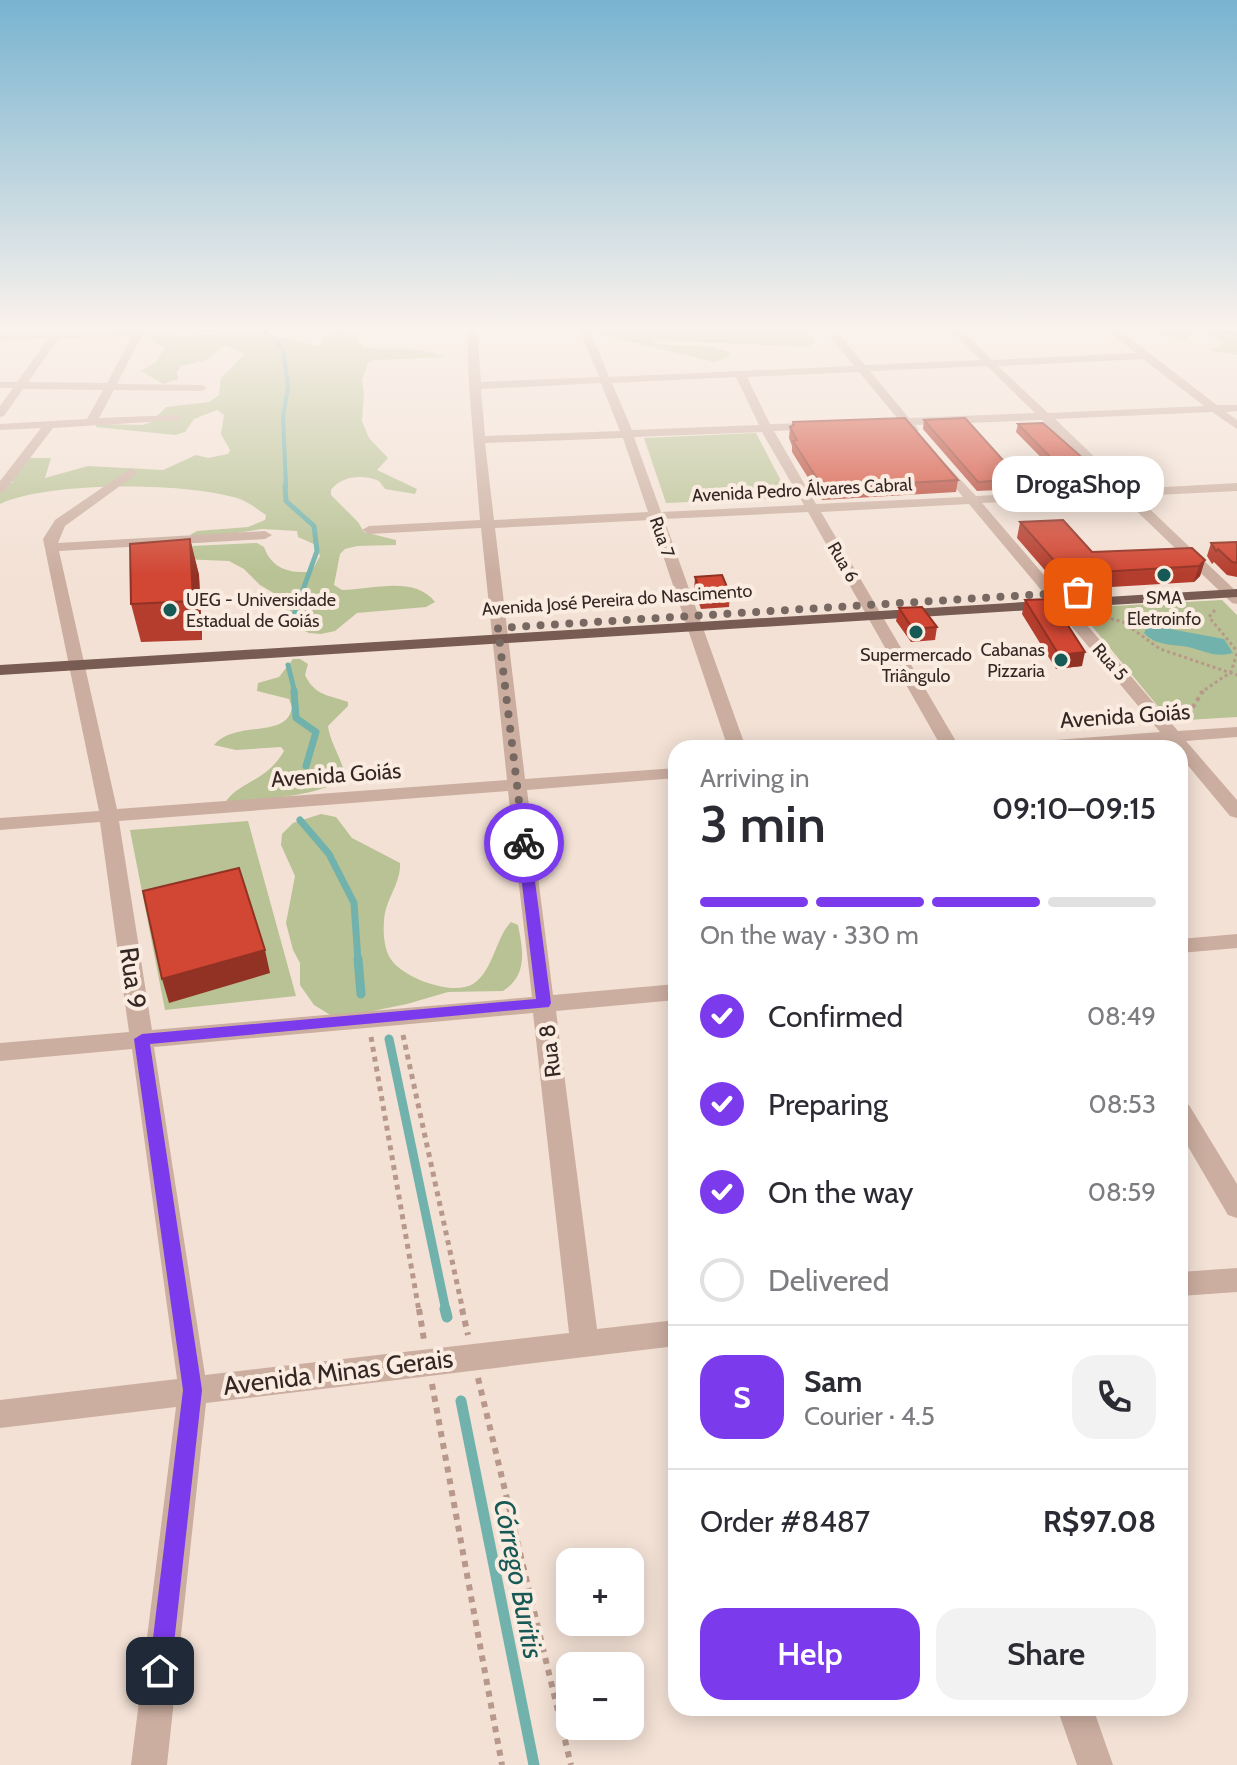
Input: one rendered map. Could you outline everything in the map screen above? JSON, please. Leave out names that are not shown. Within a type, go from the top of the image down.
[{"type":"main road","name":"Avenida José Pereira do Nascimento","points":[[0,670],[78,660],[1232,590]]},
{"type":"main road","name":"Avenida José Pereira do Nascimento","points":[[0,659],[78,660]]},
{"type":"street","points":[[91,423],[97,410]]},
{"type":"street","name":"Rua 8","points":[[476,410],[498,633],[585,1344]]},
{"type":"street","name":"Rua 7","points":[[617,410],[734,740]]},
{"type":"street","name":"Rua 6","points":[[758,410],[946,740]]},
{"type":"street","points":[[897,410],[925,444]]},
{"type":"street","points":[[1038,410],[1232,590]]},
{"type":"street","points":[[875,423],[1181,410]]},
{"type":"street","points":[[1216,410],[1237,426]]},
{"type":"street","points":[[0,427],[175,418]]},
{"type":"street","points":[[0,489],[50,424]]},
{"type":"street","points":[[479,440],[828,425]]},
{"type":"street","name":"Rua 5","points":[[934,455],[1177,740]]},
{"type":"street","points":[[131,472],[60,523],[50,539],[52,547],[265,535]]},
{"type":"street","name":"Avenida Pedro Álvares Cabral","points":[[369,530],[1237,487]]},
{"type":"street","name":"Rua 9","points":[[52,547],[109,816],[193,1390],[149,1765]]},
{"type":"street","name":"Avenida Goiás","points":[[1132,740],[1237,732]]},
{"type":"street","name":"Rua 5","points":[[1188,753],[1237,812]]},
{"type":"street","name":"Avenida Goiás","points":[[0,824],[668,774]]},
{"type":"street","points":[[1188,945],[1237,941]]},
{"type":"street","points":[[0,1052],[668,993]]},
{"type":"street","points":[[1188,1125],[1237,1207]]},
{"type":"street","points":[[1188,1283],[1237,1280]]},
{"type":"street","name":"Avenida Minas Gerais","points":[[0,1414],[668,1334]]},
{"type":"street","points":[[1078,1716],[1095,1765]]},
{"type":"path","points":[[1175,737],[1200,693],[1231,672],[1237,652],[1209,617],[1232,590]]},
{"type":"path","points":[[1054,599],[1123,622],[1160,649],[1237,675]]},
{"type":"path","points":[[399,1017],[472,1357],[571,1765]]},
{"type":"path","points":[[368,1019],[502,1765]]},
{"type":"green space","points":[[163,410],[216,410],[194,419],[185,432],[175,435],[96,427],[96,424],[143,425]]},
{"type":"green space","points":[[218,410],[363,410],[362,421],[369,438],[388,458],[377,470],[417,489],[415,494],[385,489],[379,481],[359,477],[335,485],[331,495],[364,532],[396,540],[396,545],[345,549],[340,554],[334,585],[342,590],[404,586],[426,594],[435,602],[426,607],[357,613],[335,631],[309,633],[292,625],[282,598],[229,561],[156,558],[191,546],[257,543],[281,567],[307,572],[314,567],[320,556],[316,545],[298,537],[297,531],[262,529],[198,539],[190,535],[197,531],[248,527],[265,520],[266,515],[247,502],[217,493],[118,486],[50,491],[0,504],[0,490],[13,482],[9,475],[30,458],[51,458],[45,478],[88,466],[163,470],[196,455],[208,458],[228,454],[230,450],[221,434],[224,415]]},
{"type":"green space","points":[[756,433],[790,498],[666,503],[644,438]]},
{"type":"green space","points":[[1222,600],[1237,615],[1237,717],[1170,721],[1077,608]]},
{"type":"green space","points":[[293,659],[308,664],[305,675],[318,691],[348,702],[348,706],[328,726],[344,777],[307,793],[226,801],[270,769],[284,751],[281,747],[236,750],[214,745],[224,737],[271,727],[288,717],[292,707],[289,699],[257,691],[258,683],[279,677]]},
{"type":"green space","points":[[321,814],[336,817],[352,838],[400,863],[384,926],[385,943],[393,962],[419,980],[431,984],[454,988],[473,984],[490,964],[511,922],[518,925],[522,961],[511,985],[503,991],[448,992],[343,1017],[332,1016],[314,1005],[300,985],[300,963],[286,923],[295,876],[281,845],[282,834],[293,823]]},
{"type":"green space","points":[[248,821],[296,996],[165,1010],[130,830]]},
{"type":"water","points":[[1154,626],[1224,639],[1233,653],[1215,654],[1159,642],[1144,633]]},
{"type":"building","points":[[905,418],[958,480],[823,488],[793,441],[797,440],[790,427],[794,425],[793,422]]},
{"type":"building","points":[[965,418],[1020,479],[978,482],[924,420]]},
{"type":"building","points":[[1043,423],[1103,476],[1070,477],[1018,424]]},
{"type":"building","points":[[1063,520],[1092,552],[1192,548],[1205,560],[1199,566],[1066,574],[1020,522]]},
{"type":"building","points":[[190,539],[193,601],[131,604],[130,544]]},
{"type":"building","points":[[1237,542],[1237,563],[1218,549],[1216,551],[1211,543]]},
{"type":"building","points":[[722,575],[730,594],[702,595],[695,577]]},
{"type":"building","points":[[1051,599],[1085,652],[1059,655],[1025,600]]},
{"type":"building","points":[[922,607],[937,627],[913,629],[899,608]]},
{"type":"building","points":[[239,868],[265,950],[162,979],[143,891]]},
{"type":"waterway","name":"Córrego Buritis","points":[[284,410],[286,487]]},
{"type":"waterway","name":"Córrego Buritis","points":[[285,485],[286,501],[314,526],[317,551],[291,623]]},
{"type":"waterway","name":"Córrego Buritis","points":[[288,665],[295,693]]},
{"type":"waterway","name":"Córrego Buritis","points":[[294,691],[296,718],[316,732],[306,766]]},
{"type":"waterway","name":"Córrego Buritis","points":[[300,820],[329,854],[354,903],[358,961]]},
{"type":"waterway","name":"Córrego Buritis","points":[[358,959],[361,994]]},
{"type":"waterway","name":"Córrego Buritis","points":[[389,1039],[446,1311]]},
{"type":"waterway","name":"Córrego Buritis","points":[[445,1309],[447,1317]]},
{"type":"waterway","name":"Córrego Buritis","points":[[461,1401],[534,1765]]},
{"type":"way so far","points":[[524,843],[498,628],[1078,592]]},
{"type":"place","name":"SMA Eletroinfo","points":[[1164,575]]},
{"type":"place","name":"DrogaShop","points":[[1078,592]]},
{"type":"place","name":"UEG - Universidade Estadual de Goiás","points":[[170,610]]},
{"type":"place","name":"Supermercado Triângulo","points":[[916,632]]},
{"type":"place","name":"Cabanas Pizzaria","points":[[1061,660]]},
{"type":"route","points":[[160,1671],[193,1390],[142,1039],[544,1003],[524,843]]}]
